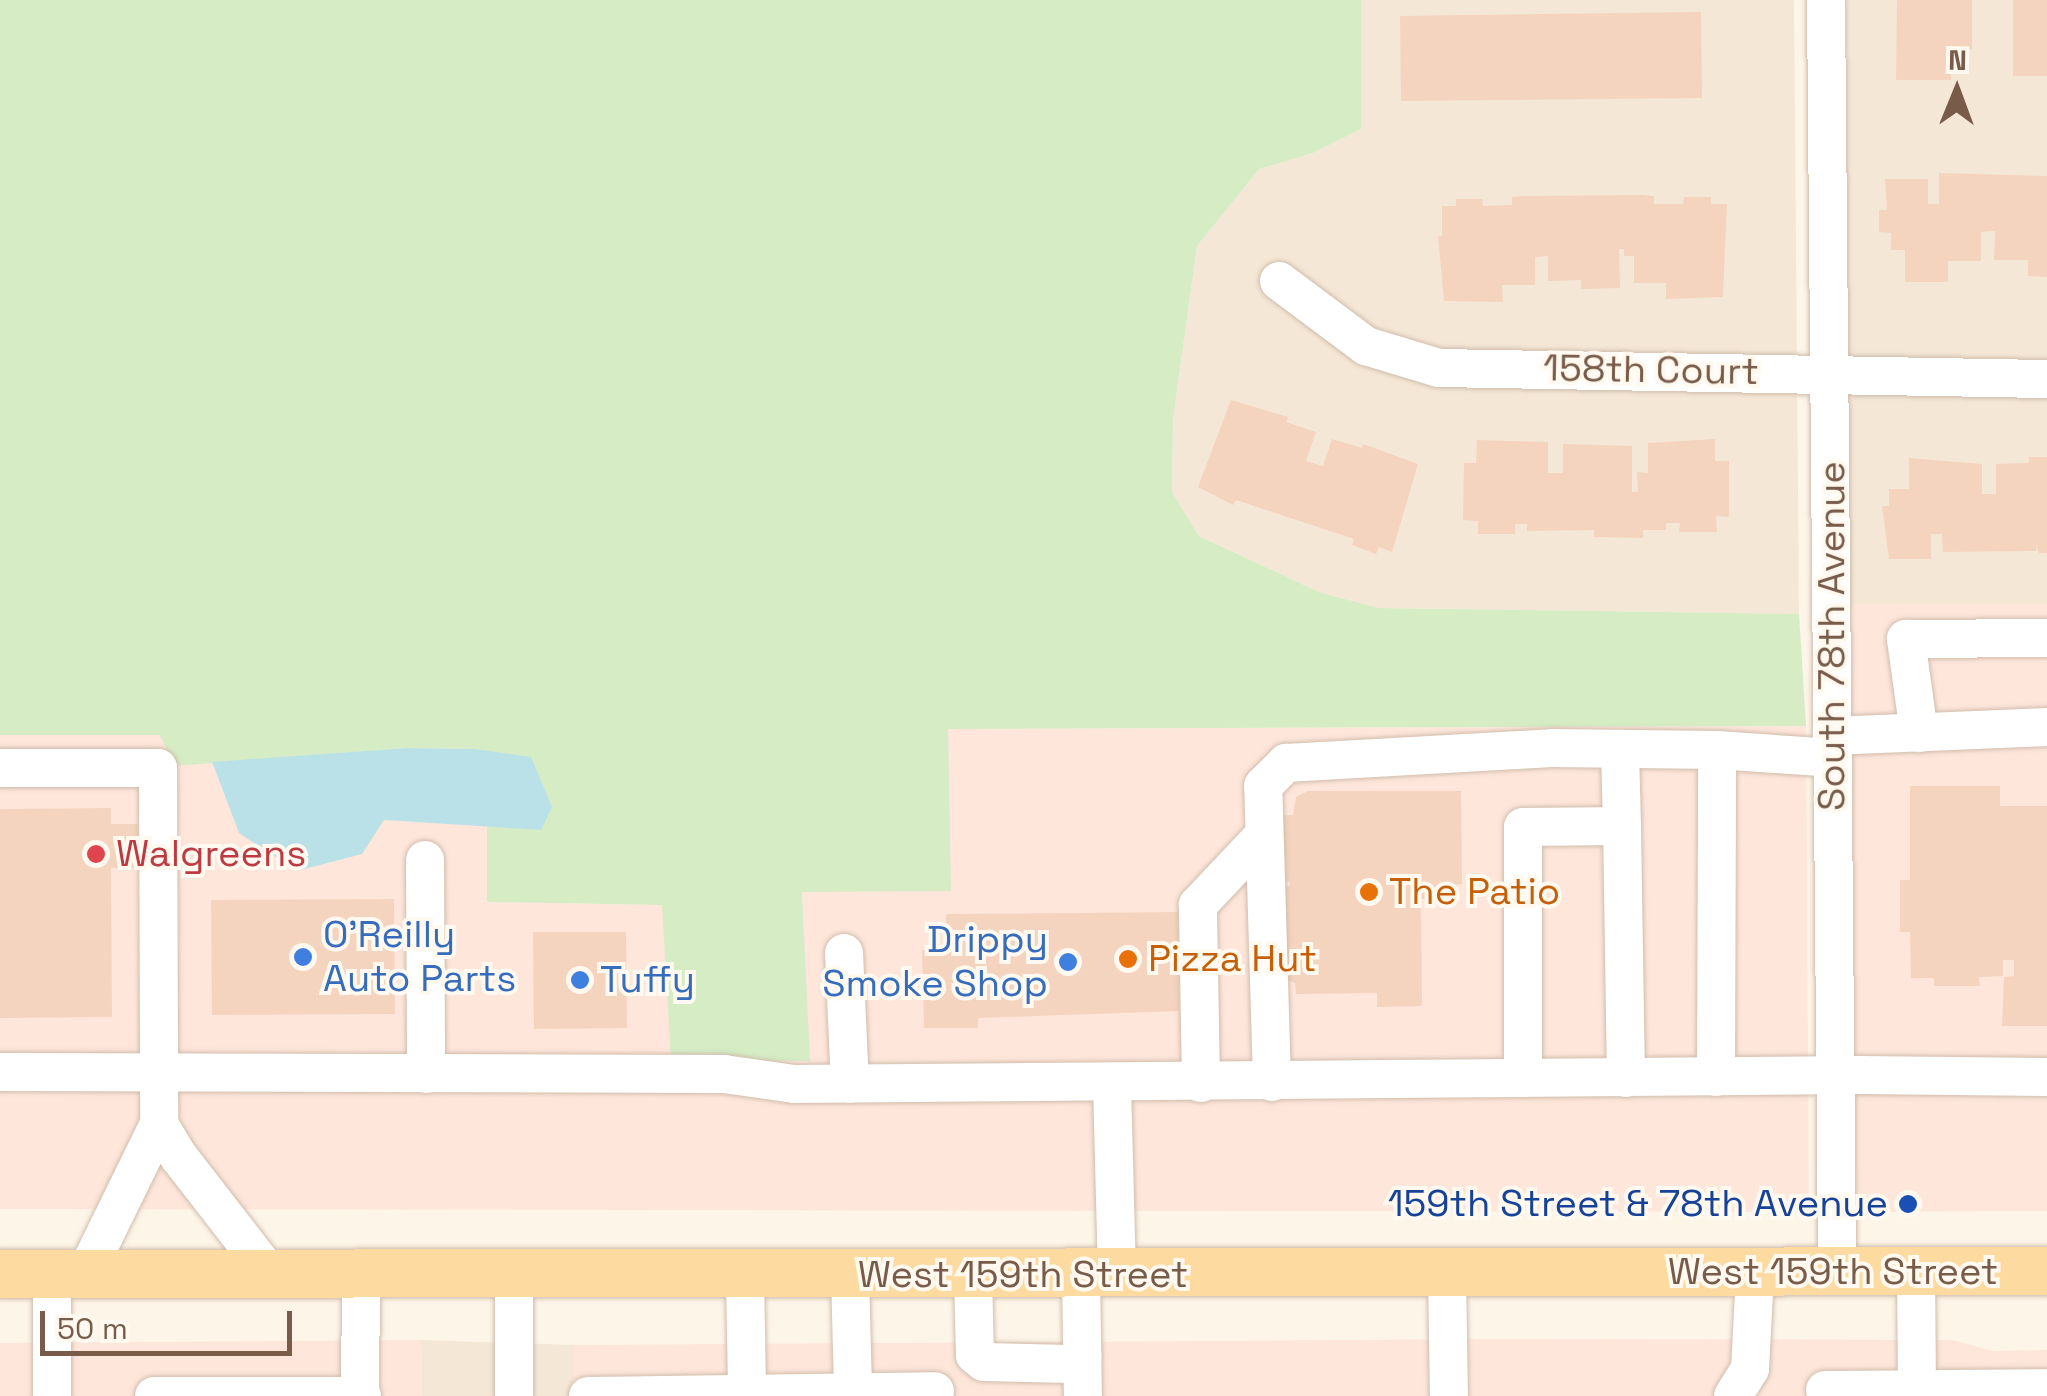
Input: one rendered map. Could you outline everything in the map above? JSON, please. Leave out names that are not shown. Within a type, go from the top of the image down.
[{"type":"main road","name":"West 159th Street","points":[[0,1274],[2047,1271]]},
{"type":"street","name":"South 78th Avenue","points":[[1826,0],[1837,1272]]},
{"type":"street","name":"158th Court","points":[[1280,281],[1366,346],[1440,368],[1829,372],[2047,379]]},
{"type":"street","points":[[1919,733],[1906,640],[2047,638]]},
{"type":"street","points":[[1272,1082],[1263,786],[1286,763],[1620,749],[1832,747],[1919,733],[2047,727]]},
{"type":"street","points":[[1620,749],[1626,1078]]},
{"type":"street","points":[[1716,1077],[1717,750]]},
{"type":"street","points":[[0,768],[158,768],[159,1124],[178,1158],[269,1272]]},
{"type":"street","points":[[1523,1078],[1523,827],[1622,826]]},
{"type":"street","points":[[1201,1083],[1198,905],[1262,837]]},
{"type":"street","points":[[425,860],[426,1074]]},
{"type":"street","points":[[844,954],[850,1084]]},
{"type":"street","points":[[0,1072],[724,1074],[794,1084],[2047,1077]]},
{"type":"street","points":[[1083,1396],[1083,1356],[1099,1275],[1112,1084]]},
{"type":"street","points":[[52,1396],[69,1273],[159,1124]]},
{"type":"street","points":[[514,1271],[514,1396]]},
{"type":"street","points":[[154,1396],[361,1396],[361,1272]]},
{"type":"street","points":[[1733,1396],[1750,1368],[1756,1272]]},
{"type":"street","points":[[1916,1272],[1916,1389]]},
{"type":"street","points":[[1447,1273],[1449,1396]]},
{"type":"street","points":[[745,1275],[748,1393]]},
{"type":"street","points":[[850,1275],[853,1392]]},
{"type":"street","points":[[972,1275],[975,1354],[984,1362],[1071,1364],[1083,1356]]},
{"type":"street","points":[[1825,1390],[2047,1388]]},
{"type":"street","points":[[588,1396],[935,1392]]},
{"type":"shaded area","points":[[1361,0],[1794,0],[1799,614],[1378,608],[1319,592],[1199,536],[1172,492],[1173,419],[1197,246],[1259,169],[1313,153],[1360,129]]},
{"type":"shaded area","points":[[1847,0],[2047,0],[2047,604],[1846,604]]},
{"type":"shaded area","points":[[1846,604],[2047,604],[2047,1211],[1857,1212]]},
{"type":"shaded area","points":[[1806,726],[1809,1212],[0,1209],[0,735],[161,735],[174,766],[212,762],[239,833],[383,820],[487,826],[487,902],[663,905],[809,1061],[802,891],[947,729]]},
{"type":"shaded area","points":[[421,1340],[574,1345],[574,1396],[422,1396]]},
{"type":"shaded area","points":[[421,1340],[422,1396],[0,1396],[0,1343]]},
{"type":"shaded area","points":[[1953,1340],[1992,1351],[2047,1350],[2047,1396],[574,1396],[574,1345]]},
{"type":"green space","points":[[0,0],[1361,0],[1361,129],[1313,153],[1259,169],[1197,246],[1173,419],[1172,492],[1199,536],[1319,592],[1378,608],[1799,614],[1806,726],[948,729],[951,891],[802,892],[810,1061],[671,1060],[662,905],[487,902],[487,826],[541,830],[474,749],[407,748],[174,766],[160,735],[0,735]]},
{"type":"water","points":[[407,748],[474,749],[531,757],[552,807],[541,830],[384,820],[362,854],[297,871],[239,833],[212,762]]},
{"type":"building","points":[[1897,0],[1972,0],[1972,49],[1951,49],[1951,80],[1896,80]]},
{"type":"building","points":[[2013,0],[2047,0],[2047,76],[2013,76]]},
{"type":"building","points":[[1701,12],[1702,98],[1401,101],[1400,16]]},
{"type":"building","points":[[1939,173],[2047,176],[2047,277],[2028,276],[2028,260],[1994,260],[1995,231],[1981,232],[1981,261],[1948,261],[1948,282],[1905,282],[1905,250],[1891,250],[1891,233],[1879,232],[1879,210],[1887,210],[1885,179],[1928,179],[1928,204],[1939,204]]},
{"type":"building","points":[[1522,196],[1654,196],[1654,204],[1683,204],[1684,197],[1711,197],[1711,204],[1727,204],[1723,297],[1666,299],[1666,283],[1634,283],[1634,256],[1624,256],[1624,249],[1619,249],[1620,288],[1581,289],[1581,280],[1548,281],[1548,256],[1535,257],[1535,285],[1502,285],[1503,302],[1444,301],[1438,236],[1442,236],[1442,206],[1456,206],[1456,199],[1482,199],[1483,206],[1512,205],[1512,197]]},
{"type":"building","points":[[1231,400],[1288,417],[1286,422],[1316,432],[1306,461],[1323,466],[1332,439],[1362,448],[1363,444],[1418,464],[1392,552],[1379,547],[1376,554],[1352,545],[1354,539],[1236,500],[1233,505],[1198,487]]},
{"type":"building","points":[[1715,439],[1715,461],[1729,461],[1729,517],[1716,516],[1717,532],[1679,532],[1680,523],[1666,523],[1666,530],[1643,530],[1643,538],[1594,537],[1594,530],[1527,531],[1527,524],[1515,524],[1515,534],[1478,534],[1478,521],[1463,520],[1464,463],[1476,463],[1477,440],[1548,442],[1548,473],[1563,473],[1563,444],[1632,446],[1632,492],[1638,492],[1637,472],[1648,473],[1648,443]]},
{"type":"building","points":[[2029,457],[2047,457],[2047,553],[2039,553],[2036,545],[2036,551],[1943,552],[1942,534],[1931,534],[1931,559],[1889,559],[1882,506],[1889,506],[1889,489],[1909,489],[1909,458],[1982,464],[1982,494],[1996,494],[1996,464],[2029,463]]},
{"type":"building","points":[[1910,786],[2000,786],[2000,806],[2047,806],[2047,1026],[2002,1026],[2004,977],[2014,976],[2014,960],[2003,960],[2003,976],[1979,977],[1980,986],[1934,986],[1934,978],[1911,978],[1910,932],[1900,932],[1900,880],[1910,880]]},
{"type":"building","name":"The Patio","points":[[1308,791],[1461,791],[1462,884],[1452,885],[1453,899],[1421,899],[1422,1006],[1377,1007],[1377,993],[1296,994],[1295,983],[1287,980],[1285,886],[1290,886],[1289,881],[1283,881],[1282,815],[1293,815],[1296,797]]},
{"type":"building","name":"Walgreens","points":[[111,808],[111,824],[138,824],[138,868],[111,868],[112,1017],[0,1018],[0,809]]},
{"type":"building","name":"O'Reilly Auto Parts","points":[[394,899],[395,1014],[212,1015],[211,900]]},
{"type":"building","points":[[1178,912],[1179,1011],[978,1018],[978,1028],[924,1028],[922,950],[945,950],[946,914]]},
{"type":"building","name":"Tuffy","points":[[533,932],[626,932],[627,1028],[534,1029]]},
{"type":"place","name":"Walgreens","points":[[96,854]]},
{"type":"place","name":"The Patio","points":[[1369,892]]},
{"type":"place","name":"O'Reilly Auto Parts","points":[[303,957]]},
{"type":"place","name":"Pizza Hut","points":[[1128,959]]},
{"type":"place","name":"Drippy Smoke Shop","points":[[1068,962]]},
{"type":"place","name":"Tuffy","points":[[580,980]]},
{"type":"place","name":"159th Street & 78th Avenue","points":[[1908,1204]]}]
